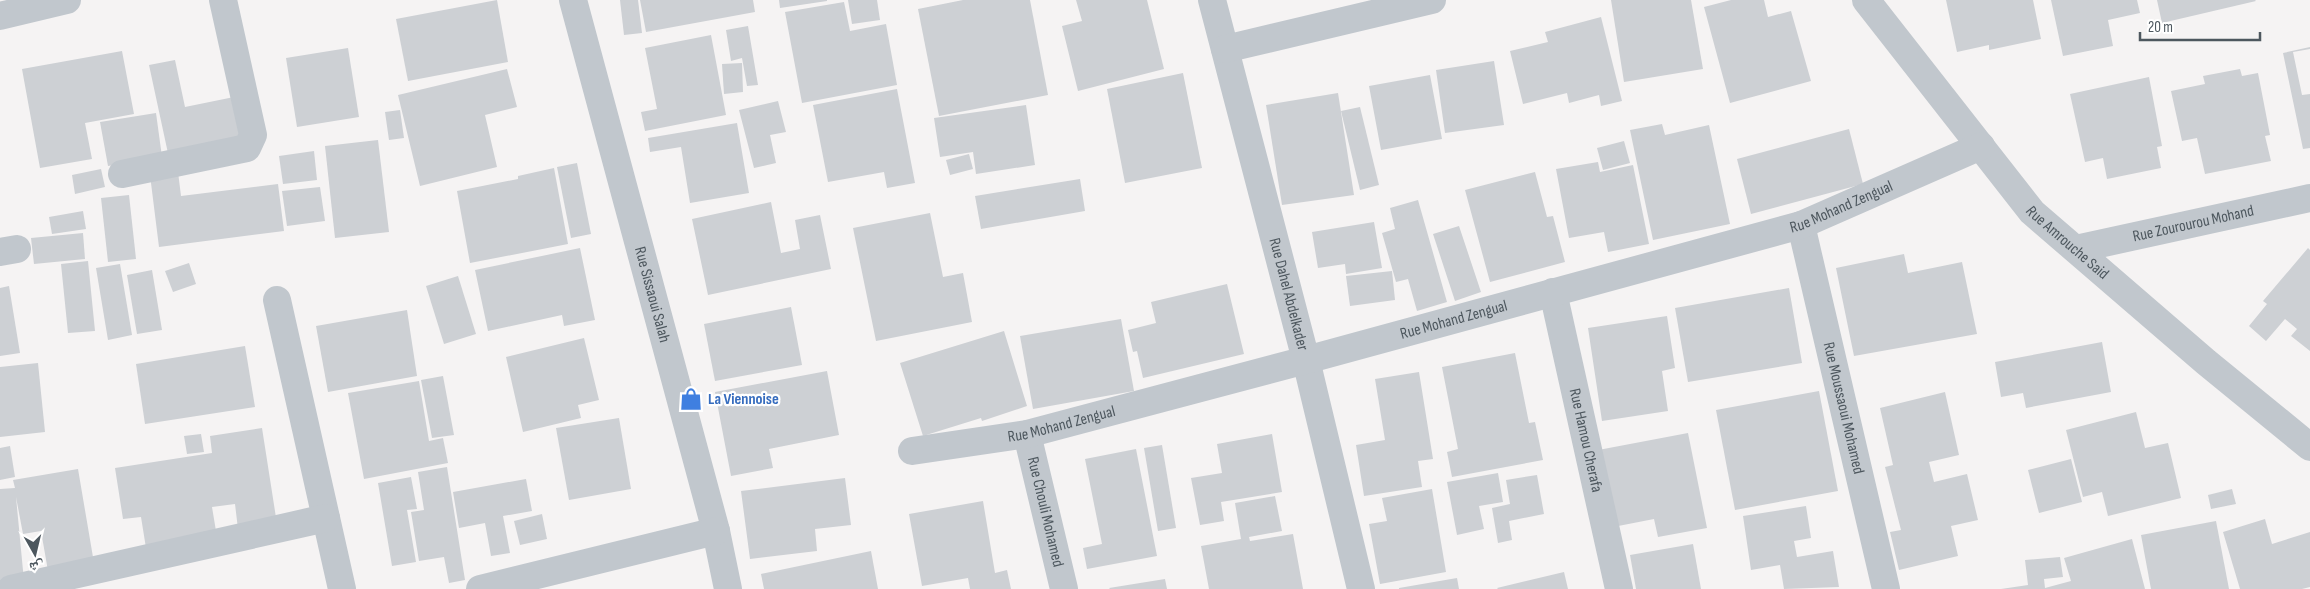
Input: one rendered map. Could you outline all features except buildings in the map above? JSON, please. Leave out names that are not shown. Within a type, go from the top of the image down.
[{"type":"street","points":[[0,16],[67,0]]},
{"type":"street","points":[[122,174],[247,148],[253,134],[223,0]]},
{"type":"street","name":"Rue Sissaoui Salah","points":[[573,0],[716,531],[728,589]]},
{"type":"street","name":"Rue Dahel Abdelkader","points":[[1212,0],[1306,360],[1361,589]]},
{"type":"street","points":[[1225,49],[1432,0]]},
{"type":"street","name":"Rue Amrouche Said","points":[[1866,0],[2032,212],[2310,448]]},
{"type":"street","name":"Rue Mohand Zengual","points":[[912,451],[1027,434],[1801,225],[1981,146]]},
{"type":"street","name":"Rue Zourourou Mohand","points":[[2076,249],[2310,198]]},
{"type":"street","name":"Rue Moussaoui Mohamed","points":[[1801,225],[1886,589]]},
{"type":"street","name":"Rue Hamou Cherafa","points":[[1553,292],[1619,589]]},
{"type":"street","points":[[277,300],[342,589]]},
{"type":"street","name":"Rue Chouli Mohamed","points":[[1027,434],[1064,589]]},
{"type":"street","points":[[11,589],[326,518]]},
{"type":"street","points":[[480,589],[716,531]]},
{"type":"place","name":"La Viennoise","points":[[691,399]]}]
